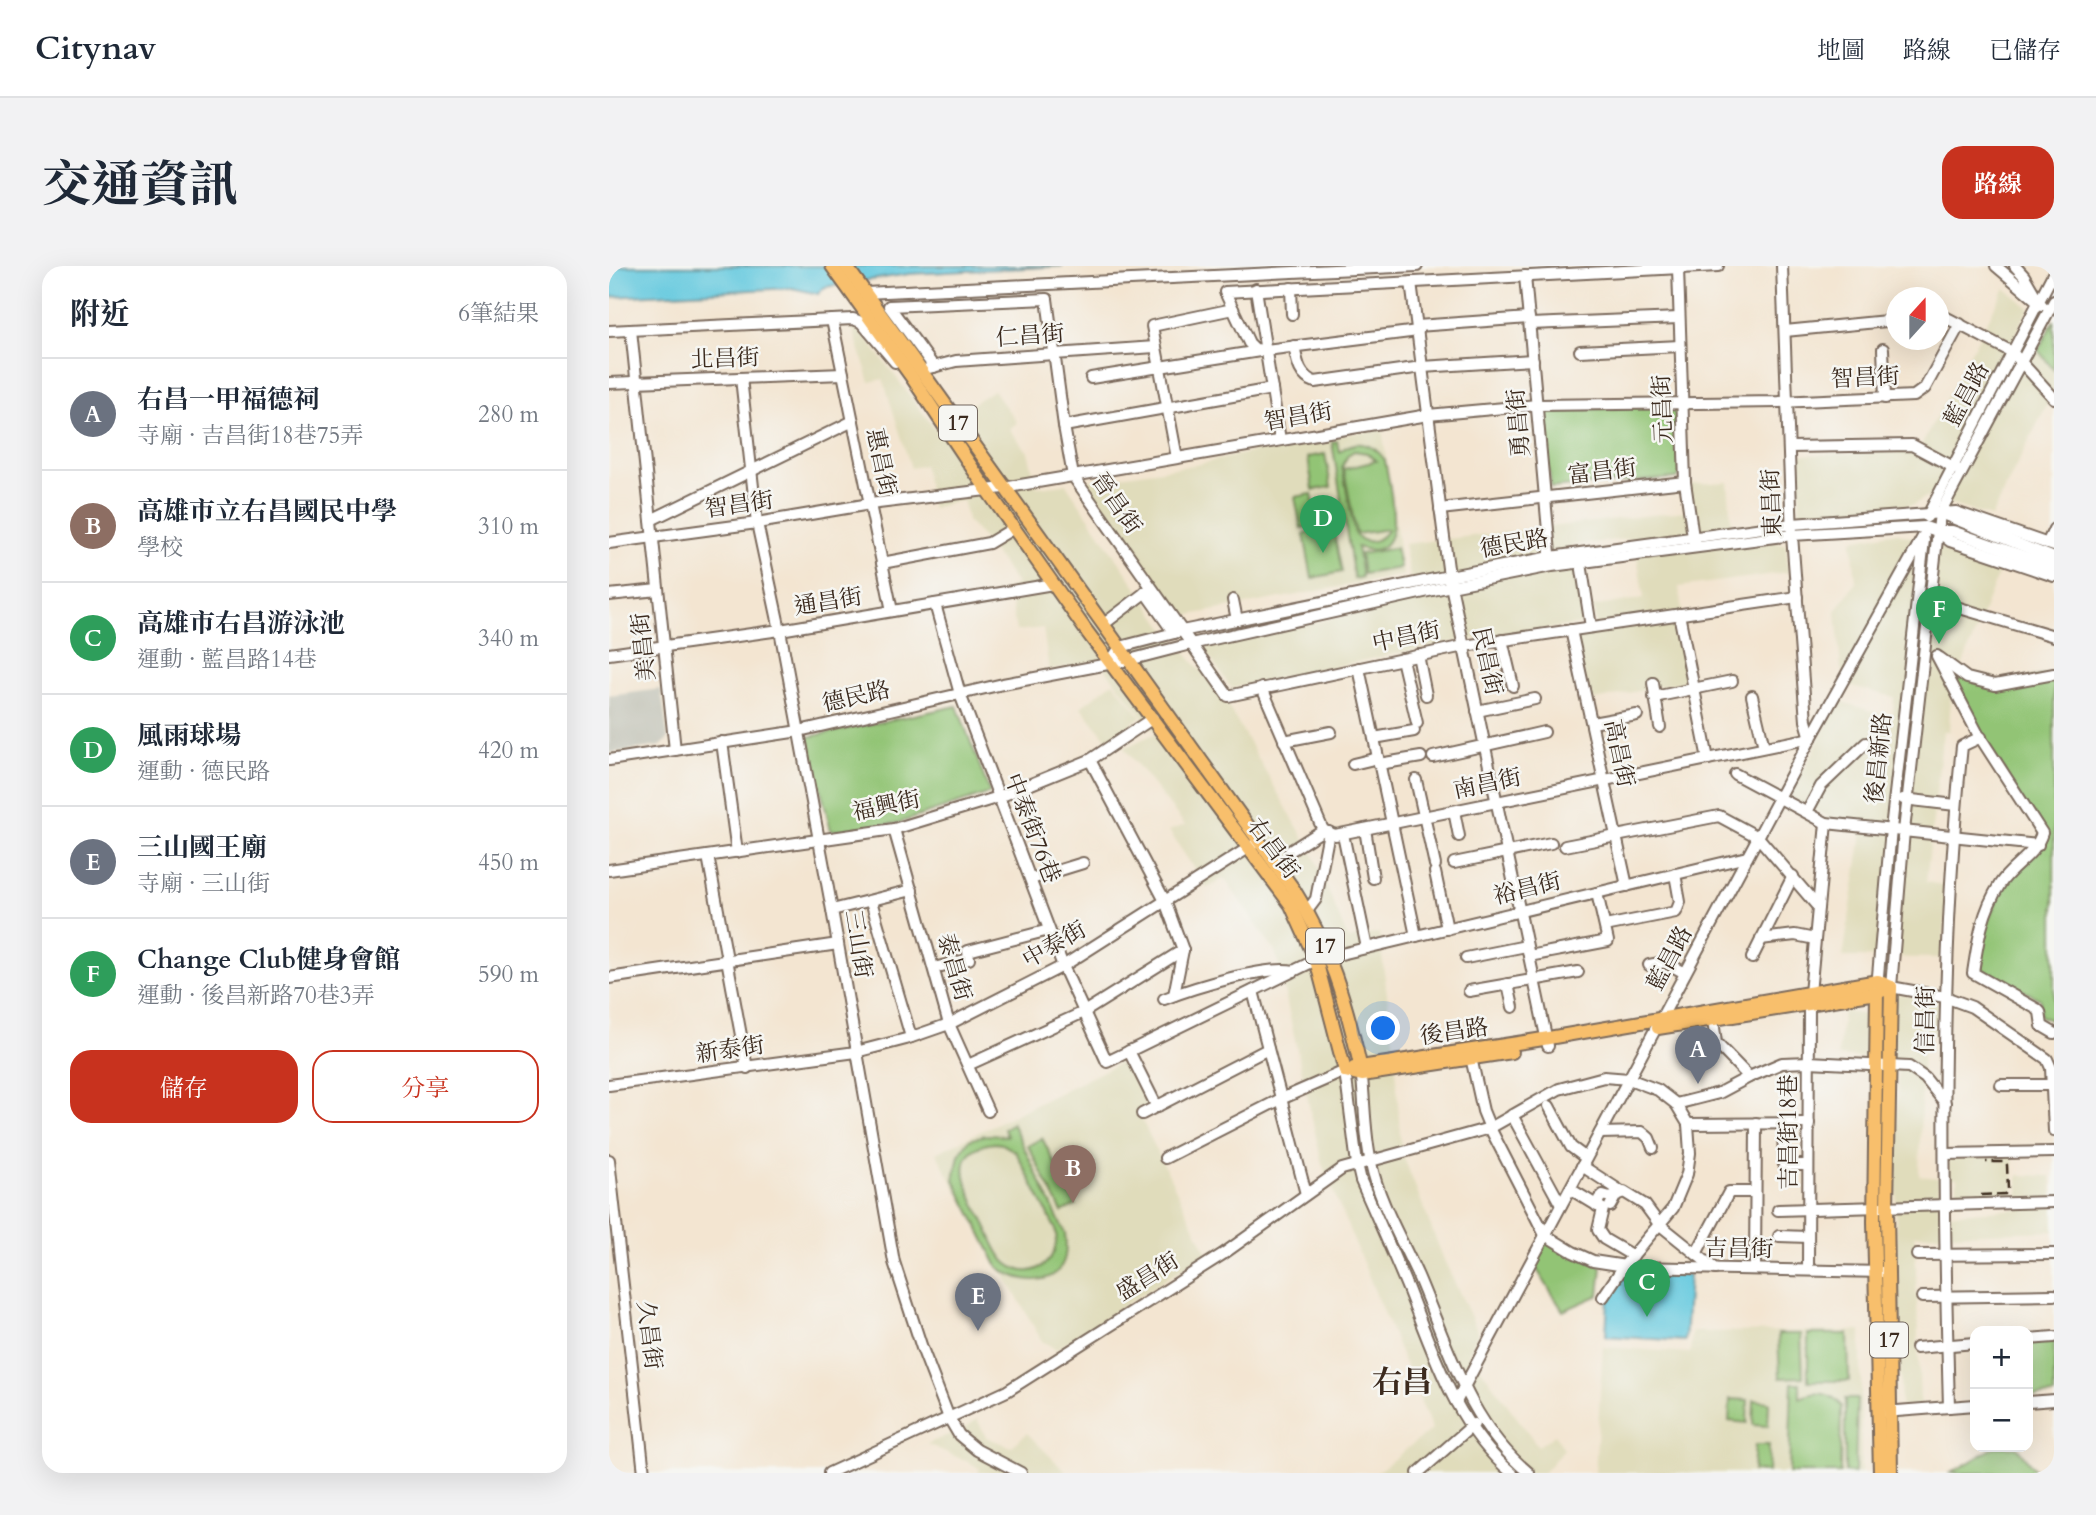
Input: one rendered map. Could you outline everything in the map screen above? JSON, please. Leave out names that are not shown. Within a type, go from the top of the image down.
[{"type":"main road","name":"17","points":[[832,266],[908,360]]},
{"type":"main road","name":"17","points":[[846,266],[908,360]]},
{"type":"main road","name":"右昌街","points":[[908,360],[922,371],[1003,488],[1104,624],[1253,845],[1290,905],[1316,960],[1345,1071]]},
{"type":"main road","name":"右昌街","points":[[922,371],[987,490],[1053,584],[1153,719],[1307,911],[1330,957],[1361,1070]]},
{"type":"main road","name":"17","points":[[1877,987],[1883,1065]]},
{"type":"main road","points":[[1877,987],[1891,987]]},
{"type":"main road","name":"後昌路","points":[[1345,1071],[1470,1055],[1877,987]]},
{"type":"main road","name":"17","points":[[1880,1473],[1884,1412],[1881,1272],[1883,1065],[1891,987]]},
{"type":"main road","name":"後昌路","points":[[1658,1023],[1713,1020],[1809,999]]},
{"type":"main road","name":"17","points":[[1884,1412],[1891,1473]]},
{"type":"street","points":[[865,293],[1416,266]]},
{"type":"street","points":[[1266,350],[1255,349],[1249,344],[1225,292],[1718,266]]},
{"type":"street","name":"東昌街","points":[[1782,266],[1792,529],[1806,721],[1811,738]]},
{"type":"street","points":[[1996,266],[2039,302],[2052,306]]},
{"type":"street","points":[[2015,266],[2039,302]]},
{"type":"street","name":"元昌街","points":[[1678,268],[1685,482],[1694,542]]},
{"type":"street","name":"勇昌街","points":[[1525,276],[1551,562]]},
{"type":"street","name":"藍昌路","points":[[1937,531],[1940,513],[1957,469],[2051,277]]},
{"type":"street","name":"民昌街","points":[[1412,282],[1450,581],[1547,1042]]},
{"type":"street","points":[[1291,288],[1292,314]]},
{"type":"street","points":[[1256,289],[1280,440]]},
{"type":"street","name":"晉昌街","points":[[922,371],[889,306],[1047,299],[1073,476],[1178,632]]},
{"type":"street","name":"藍昌路","points":[[1456,1402],[1779,797],[1925,531],[1927,514],[2021,363],[2052,306]]},
{"type":"street","points":[[1177,458],[1152,326],[1233,309]]},
{"type":"street","points":[[1091,378],[1417,329],[1529,321],[1679,318]]},
{"type":"street","points":[[609,331],[853,319],[861,322],[902,370],[922,371]]},
{"type":"street","name":"惠昌街","points":[[832,320],[892,611]]},
{"type":"street","points":[[1949,320],[2012,352],[2054,398]]},
{"type":"street","points":[[1785,331],[1886,321]]},
{"type":"street","name":"智昌街","points":[[609,543],[870,504],[1003,488],[1428,415],[1537,405],[1788,402],[1914,396],[1925,388],[1959,324]]},
{"type":"street","name":"美昌街","points":[[631,330],[674,750]]},
{"type":"street","points":[[1294,346],[1302,374],[1315,382],[1422,367],[1533,360]]},
{"type":"street","points":[[1580,351],[1680,346]]},
{"type":"street","name":"仁昌街","points":[[922,371],[956,361],[1155,347]]},
{"type":"street","points":[[1883,349],[1885,398]]},
{"type":"street","name":"北昌街","points":[[609,383],[843,374]]},
{"type":"street","name":"三山街","points":[[741,378],[757,523],[781,630],[894,1262],[922,1348],[949,1418],[959,1435],[969,1445],[1021,1473]]},
{"type":"street","points":[[1064,426],[1167,410],[1272,389]]},
{"type":"street","points":[[650,520],[853,421]]},
{"type":"street","points":[[1790,447],[1912,445],[1957,469]]},
{"type":"street","name":"富昌街","points":[[1440,509],[1685,482]]},
{"type":"street","name":"德民路","points":[[1940,513],[2054,558]]},
{"type":"street","name":"德民路","points":[[1120,647],[1237,620],[1551,562],[1792,529],[1927,514],[1966,514],[2050,545]]},
{"type":"street","points":[[882,563],[989,543],[1014,528]]},
{"type":"street","name":"德民路","points":[[1792,529],[1952,531],[2054,567]]},
{"type":"street","points":[[2050,545],[2054,529]]},
{"type":"street","name":"後昌新路","points":[[1877,987],[1891,829],[1925,531]]},
{"type":"street","name":"德民路","points":[[1937,531],[1950,541],[2054,576]]},
{"type":"street","name":"後昌新路","points":[[1891,987],[1904,831],[1937,531]]},
{"type":"street","points":[[1580,558],[1591,627]]},
{"type":"street","name":"德民路","points":[[609,760],[799,731],[960,694],[1129,660],[1450,581]]},
{"type":"street","name":"通昌街","points":[[609,654],[781,630],[1053,584]]},
{"type":"street","points":[[609,595],[658,590]]},
{"type":"street","points":[[1104,624],[1148,590]]},
{"type":"street","name":"中昌街","points":[[1178,632],[1191,644],[1228,696],[1464,646],[1797,597]]},
{"type":"street","points":[[1917,597],[2054,636]]},
{"type":"street","points":[[1233,600],[1237,620]]},
{"type":"street","name":"中泰街76巷","points":[[935,604],[960,694],[1063,966],[1107,1062]]},
{"type":"street","points":[[1679,614],[1708,759]]},
{"type":"street","name":"高昌街","points":[[1571,630],[1627,886]]},
{"type":"street","points":[[1502,640],[1513,686]]},
{"type":"street","points":[[1111,662],[1120,647]]},
{"type":"street","points":[[1911,650],[1937,656],[1967,678],[1995,685],[2054,674]]},
{"type":"street","points":[[1419,655],[1426,695]]},
{"type":"street","points":[[1937,656],[1981,737],[2042,833],[2038,845],[2001,882],[1981,923],[1973,973],[2037,1009],[2042,1026],[2054,1033]]},
{"type":"street","points":[[1374,738],[1416,727],[1402,659]]},
{"type":"street","points":[[1359,668],[1416,936]]},
{"type":"street","points":[[1654,697],[1732,681]]},
{"type":"street","points":[[1653,683],[1660,727]]},
{"type":"street","points":[[1262,688],[1326,831],[1316,899],[1307,911]]},
{"type":"street","points":[[1752,696],[1764,747]]},
{"type":"street","points":[[1477,712],[1535,699]]},
{"type":"street","points":[[1592,723],[1637,715]]},
{"type":"street","name":"福興街","points":[[609,870],[894,829],[999,797],[1090,760],[1153,719]]},
{"type":"street","points":[[1284,741],[1331,732]]},
{"type":"street","points":[[1433,757],[1544,732]]},
{"type":"street","name":"信昌街","points":[[1948,1407],[1945,998],[1962,746],[1981,737]]},
{"type":"street","name":"南昌街","points":[[1326,831],[1335,835],[1343,834],[1811,738]]},
{"type":"street","points":[[722,742],[737,852]]},
{"type":"street","points":[[1807,812],[1821,786],[1866,743]]},
{"type":"street","points":[[1353,764],[1421,757]]},
{"type":"street","points":[[1090,760],[1165,901],[1183,950],[1169,997],[1209,984],[1277,969],[1294,971]]},
{"type":"street","points":[[1735,774],[1826,822],[2038,845]]},
{"type":"street","points":[[1416,780],[1447,929]]},
{"type":"street","points":[[1895,798],[1956,806]]},
{"type":"street","points":[[1454,811],[1459,835]]},
{"type":"street","points":[[1565,846],[1719,816],[1758,837],[1818,907]]},
{"type":"street","name":"吉昌街18巷","points":[[1808,1270],[1809,999],[1826,822]]},
{"type":"street","name":"泰昌街","points":[[894,829],[949,1024],[988,1111]]},
{"type":"street","points":[[1365,829],[1373,878]]},
{"type":"street","points":[[1290,850],[1326,831]]},
{"type":"street","points":[[1343,834],[1367,948]]},
{"type":"street","points":[[1454,863],[1551,843]]},
{"type":"street","name":"中泰街","points":[[856,1052],[949,1024],[1063,966],[1253,845]]},
{"type":"street","points":[[708,856],[747,1068]]},
{"type":"street","name":"裕昌街","points":[[1107,1062],[1316,960],[1747,857]]},
{"type":"street","points":[[1031,879],[1083,863]]},
{"type":"street","points":[[1605,926],[1676,912],[1680,902],[1675,874]]},
{"type":"street","points":[[1752,958],[1793,876]]},
{"type":"street","points":[[832,910],[912,890]]},
{"type":"street","points":[[1466,958],[1608,941],[1597,893]]},
{"type":"street","points":[[871,901],[911,1037]]},
{"type":"street","points":[[934,968],[969,959],[968,951],[1049,930]]},
{"type":"street","points":[[1761,939],[1795,935],[1815,939]]},
{"type":"street","points":[[609,978],[838,944]]},
{"type":"street","points":[[968,1065],[1084,1012],[1183,950]]},
{"type":"street","points":[[1649,965],[1665,962],[1685,973]]},
{"type":"street","points":[[1469,991],[1578,972]]},
{"type":"street","points":[[1507,984],[1513,1007]]},
{"type":"street","points":[[1891,987],[1945,998],[1972,1007],[2047,1059],[2050,1063],[2054,1131]]},
{"type":"street","points":[[1253,991],[1306,1194]]},
{"type":"street","points":[[1713,1020],[1716,1043],[1749,1077]]},
{"type":"street","points":[[1142,1114],[1268,1049]]},
{"type":"street","points":[[1129,1051],[1157,1107]]},
{"type":"street","name":"新泰街","points":[[609,1085],[856,1052]]},
{"type":"street","points":[[1470,1055],[1483,1111],[1490,1128],[1545,1235]]},
{"type":"street","points":[[1676,1104],[1719,1093],[1782,1063],[1808,1062],[1914,1069],[1936,1089],[1945,1102]]},
{"type":"street","name":"右昌街","points":[[1361,1070],[1374,1178],[1464,1387],[1494,1439],[1529,1473]]},
{"type":"street","points":[[1165,1158],[1281,1099],[1345,1071]]},
{"type":"street","name":"右昌街","points":[[1345,1071],[1361,1181],[1456,1402],[1469,1427],[1486,1450],[1512,1473]]},
{"type":"street","name":"盛昌街","points":[[829,1473],[1007,1391],[1223,1254],[1342,1169],[1490,1128],[1559,1089],[1604,1077],[1629,1079]]},
{"type":"street","points":[[1603,1297],[1624,1266],[1673,1208],[1688,1174],[1688,1124],[1676,1104],[1658,1090],[1629,1079]]},
{"type":"street","points":[[2001,1085],[2052,1085]]},
{"type":"street","points":[[1549,1106],[1571,1147],[1584,1162],[1619,1190],[1610,1206]]},
{"type":"street","points":[[1513,1115],[1561,1205]]},
{"type":"street","points":[[1755,1269],[1756,1123]]},
{"type":"street","points":[[1783,1123],[1784,1165],[1808,1166]]},
{"type":"street","points":[[1688,1124],[1809,1123]]},
{"type":"street","points":[[1600,1133],[1642,1132],[1649,1138],[1653,1149]]},
{"type":"street","points":[[1945,1154],[2054,1152]]},
{"type":"street","name":"久昌街","points":[[609,1160],[644,1473]]},
{"type":"street","points":[[1570,1189],[1603,1209],[1598,1230],[1604,1239],[1633,1256]]},
{"type":"street","points":[[1597,1206],[1603,1195],[1610,1197],[1624,1192],[1645,1205],[1659,1224],[1715,1269]]},
{"type":"street","points":[[1696,1254],[1729,1192],[1755,1192]]},
{"type":"street","points":[[1778,1210],[2054,1202]]},
{"type":"street","name":"吉昌街","points":[[1545,1235],[1593,1261],[1624,1266],[1881,1272]]},
{"type":"street","points":[[1779,1236],[1808,1237]]},
{"type":"street","points":[[1917,1255],[2054,1254]]},
{"type":"street","points":[[1922,1297],[2054,1295]]},
{"type":"street","points":[[2033,1339],[2054,1337]]},
{"type":"street","points":[[1916,1348],[1970,1343]]},
{"type":"street","points":[[2033,1402],[2054,1400]]},
{"type":"street","points":[[1884,1412],[1970,1405]]},
{"type":"street","points":[[1418,1473],[1481,1419]]},
{"type":"shaded area","points":[[2005,288],[2029,308],[2015,335],[2038,350],[2054,370],[2054,390],[1991,517],[1926,497],[1913,505],[1800,516],[1799,455],[1902,452],[1916,455]]},
{"type":"shaded area","points":[[852,326],[868,340],[935,429],[993,390],[1017,422],[1010,430],[1028,452],[1037,487],[1066,484],[1165,629],[1223,697],[1314,856],[1348,939],[1379,933],[1395,1056],[1401,1150],[1444,1260],[1478,1332],[1469,1353],[1538,1446],[1555,1435],[1564,1449],[1543,1473],[1376,1473],[1432,1429],[1322,1164],[1276,953],[1224,878],[1207,888],[1169,831],[1185,825],[1124,748],[1156,733],[1099,661],[1049,670],[1043,628],[1016,631],[1009,588],[1017,584],[985,540],[967,521],[963,500],[932,508],[924,465],[911,468],[883,379],[870,382]]},
{"type":"shaded area","points":[[1382,429],[1403,575],[1179,617],[1085,481],[1196,465],[1282,445]]},
{"type":"shaded area","points":[[1728,482],[1733,547],[1777,542],[1786,545],[1788,572],[1679,587],[1690,680],[1591,701],[1573,632],[1597,629],[1593,607],[1644,598],[1634,538],[1572,545],[1583,624],[1457,641],[1231,688],[1204,648],[1414,600],[1404,544],[1685,511],[1684,495],[1677,485]]},
{"type":"shaded area","points":[[1896,532],[2000,569],[1951,695],[1949,731],[1943,731],[1926,882],[1947,886],[1943,958],[1843,957],[1864,822],[1828,817],[1790,797],[1839,701],[1893,718],[1894,697],[1850,686],[1841,669],[1836,611],[1856,582],[1852,540]]},
{"type":"shaded area","points":[[1113,682],[1141,716],[1109,742],[1081,707]]},
{"type":"shaded area","points":[[661,689],[668,739],[661,746],[609,753],[609,696]]},
{"type":"shaded area","points":[[1887,992],[1938,1002],[1939,1036],[1923,1036],[1919,1176],[1938,1178],[1940,1214],[2018,1209],[2018,1175],[2051,1176],[2054,1208],[2054,1231],[1915,1235],[1920,1406],[1901,1407],[1896,1220],[1898,1061],[1838,1056],[1843,1011],[1881,1018]]},
{"type":"shaded area","points":[[1130,1058],[1151,1103],[1138,1112],[1207,1253],[1056,1349],[1042,1341],[936,1153]]},
{"type":"shaded area","points":[[2013,1156],[2014,1197],[1957,1198],[1957,1178],[1948,1178],[1949,1157]]},
{"type":"shaded area","points":[[1861,1331],[1861,1473],[1595,1473],[1603,1347],[1690,1353],[1692,1332]]},
{"type":"shaded area","points":[[977,1419],[986,1437],[1011,1447],[1027,1433],[1067,1473],[978,1473],[980,1469],[971,1463],[927,1444],[965,1428]]},
{"type":"green space","points":[[2054,320],[2054,370],[2038,350]]},
{"type":"green space","points":[[1677,405],[1680,474],[1677,478],[1551,488],[1543,411]]},
{"type":"green space","points":[[1337,441],[1339,452],[1352,445],[1370,446],[1385,460],[1390,487],[1393,520],[1391,535],[1385,545],[1374,550],[1357,547],[1362,577],[1354,579],[1332,442]],"holes":[[[1354,451],[1367,453],[1376,461],[1344,469],[1356,534],[1388,529],[1373,541],[1364,541],[1355,535],[1342,467],[1348,455]]]},
{"type":"green space","points":[[1325,454],[1331,487],[1313,490],[1308,457]]},
{"type":"green space","points":[[1312,494],[1318,525],[1301,528],[1295,497]]},
{"type":"green space","points":[[1333,528],[1342,572],[1312,578],[1304,534]]},
{"type":"green space","points":[[1396,548],[1400,568],[1363,574],[1360,554]]},
{"type":"green space","points":[[1945,660],[1976,678],[1999,683],[2054,674],[2054,1022],[2040,1016],[2040,999],[1979,968],[1985,935],[2000,895],[2044,838],[1982,735]]},
{"type":"green space","points":[[957,706],[990,793],[898,823],[831,831],[808,737]]},
{"type":"green space","points":[[1012,1123],[1065,1233],[1064,1260],[1059,1269],[1043,1279],[1024,1279],[998,1267],[954,1180],[959,1155],[969,1140],[985,1135],[1007,1136],[1004,1129]],"holes":[[[1002,1144],[1016,1152],[1055,1228],[1055,1248],[1051,1257],[1037,1269],[1018,1270],[1004,1260],[968,1186],[965,1163],[969,1154],[979,1147]]]},
{"type":"green space","points":[[1042,1138],[1076,1205],[1062,1212],[1028,1146]]},
{"type":"green space","points":[[1547,1239],[1602,1267],[1599,1295],[1563,1311],[1534,1265]]},
{"type":"green space","points":[[1778,1334],[1801,1334],[1803,1377],[1780,1378]]},
{"type":"green space","points":[[1808,1334],[1848,1334],[1849,1381],[1808,1381]]},
{"type":"green space","points":[[2054,1341],[2054,1395],[2033,1397],[2033,1343]]},
{"type":"green space","points":[[1792,1383],[1800,1383],[1800,1398],[1811,1394],[1828,1395],[1841,1406],[1840,1473],[1789,1473]]},
{"type":"green space","points":[[1730,1399],[1748,1400],[1747,1423],[1729,1421]]},
{"type":"green space","points":[[1845,1399],[1857,1399],[1855,1473],[1845,1472]]},
{"type":"green space","points":[[1754,1400],[1769,1402],[1768,1426],[1753,1425]]},
{"type":"green space","points":[[1755,1445],[1769,1445],[1768,1472],[1753,1471]]},
{"type":"green space","points":[[1987,1452],[2021,1452],[2037,1473],[1951,1473]]},
{"type":"water","points":[[609,266],[1063,266],[909,274],[825,287],[818,294],[792,288],[609,297]]},
{"type":"water","points":[[1627,1272],[1689,1275],[1685,1341],[1606,1336],[1608,1299]]},
{"type":"railway","points":[[1981,1195],[2005,1194],[2008,1189],[2005,1162],[1986,1162]]},
{"type":"place","name":"風雨球場","points":[[1323,553]]},
{"type":"place","name":"Change Club健身會館","points":[[1939,644]]},
{"type":"place","name":"右昌一甲福德祠","points":[[1698,1084]]},
{"type":"place","name":"高雄市立右昌國民中學","points":[[1073,1203]]},
{"type":"place","name":"高雄市右昌游泳池","points":[[1647,1317]]},
{"type":"place","name":"三山國王廟","points":[[978,1331]]},
{"type":"district","name":"右昌","points":[[1402,1382]]}]
